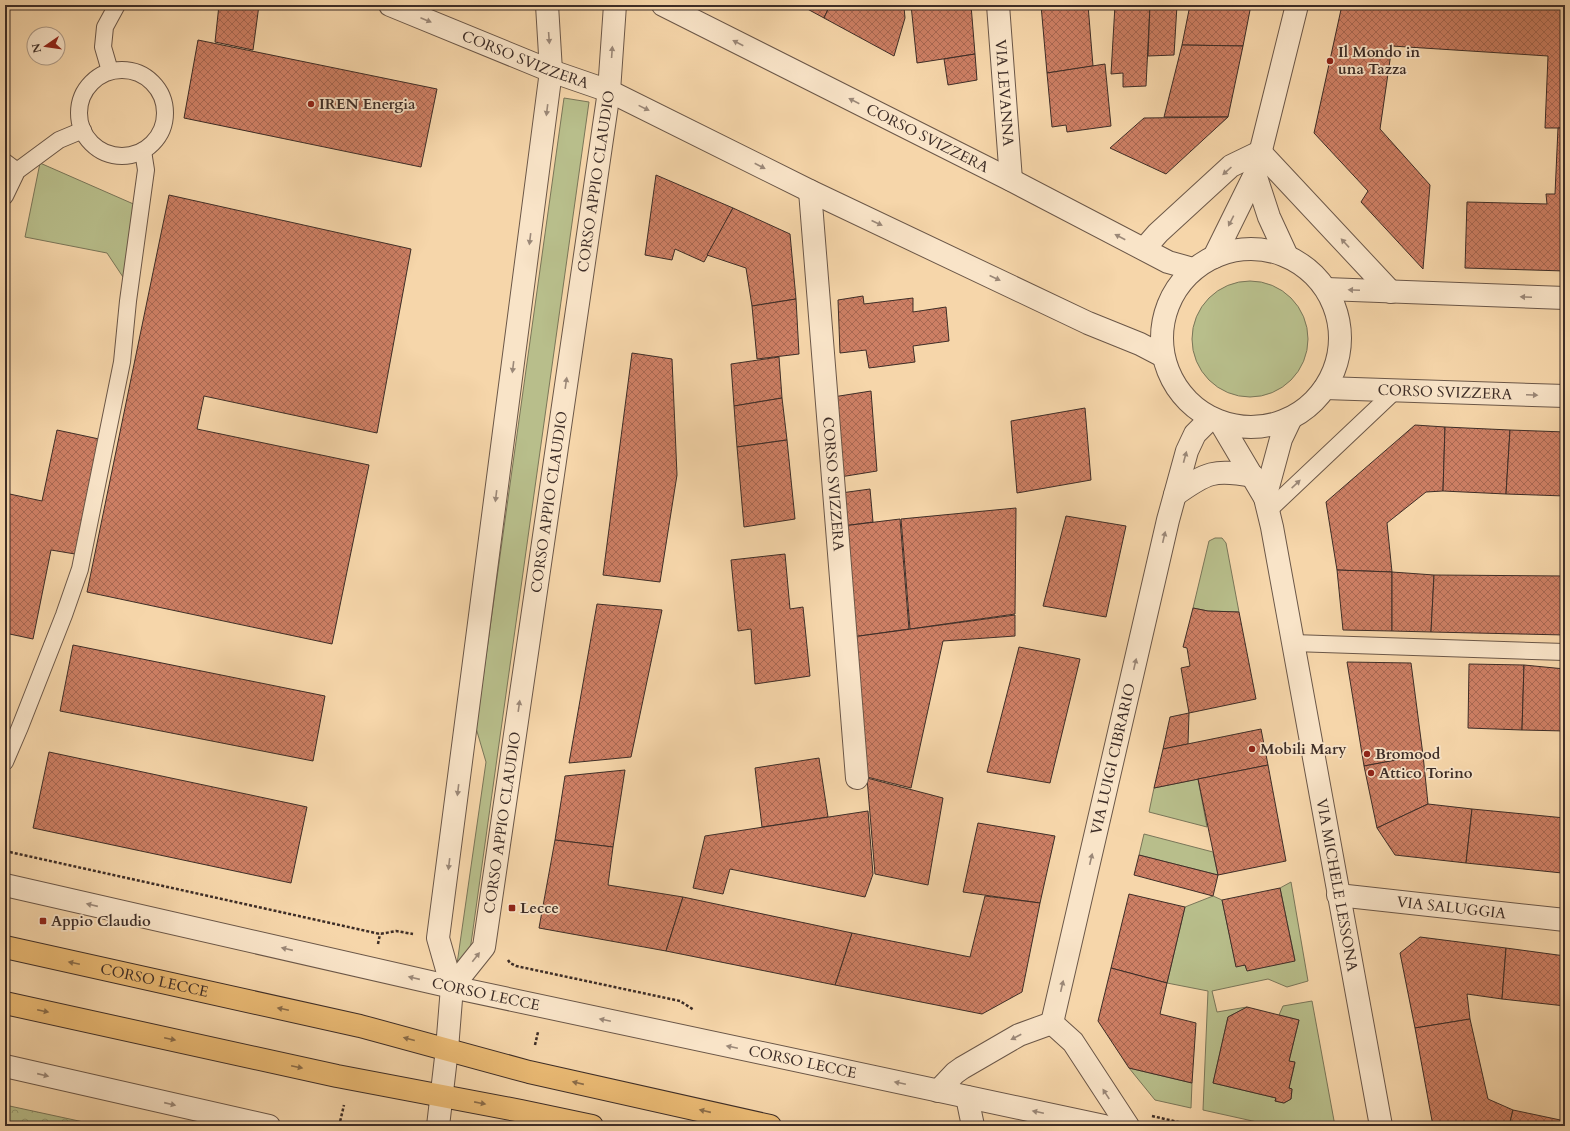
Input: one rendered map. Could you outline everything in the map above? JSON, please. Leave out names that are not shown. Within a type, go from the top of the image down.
[{"type":"main road","name":"CORSO LECCE","points":[[5,948],[360,1026],[542,1075],[770,1126]]},
{"type":"main road","points":[[5,1003],[337,1076],[442,1095],[592,1126]]},
{"type":"street","name":"CORSO SVIZZERA","points":[[390,5],[551,71],[609,91],[810,191],[1081,319],[1164,356]]},
{"type":"street","points":[[438,1126],[447,1049],[452,987],[438,938],[551,71],[547,5]]},
{"type":"street","name":"CORSO APPIO CLAUDIO","points":[[452,987],[484,947],[609,91],[615,5]]},
{"type":"street","name":"CORSO SVIZZERA","points":[[663,5],[1011,180],[1168,262],[1193,269]]},
{"type":"street","name":"VIA LEVANNA","points":[[998,5],[1011,180]]},
{"type":"street","points":[[1214,257],[1255,174],[1297,5]]},
{"type":"street","points":[[1144,249],[1158,233],[1231,166],[1260,152]]},
{"type":"street","points":[[1260,152],[1391,292]]},
{"type":"street","points":[[1255,174],[1269,217],[1287,256]]},
{"type":"street","name":"CORSO SVIZZERA","points":[[810,191],[857,778]]},
{"type":"street","points":[[1237,249],[1262,249],[1287,256],[1309,270],[1326,289],[1337,313],[1340,339],[1336,364],[1325,388],[1310,405],[1290,418],[1268,426],[1244,427],[1216,420],[1194,407],[1180,392],[1170,375],[1164,356],[1162,332],[1166,309],[1178,287],[1193,269],[1214,257],[1237,249]]},
{"type":"street","points":[[1326,289],[1565,298]]},
{"type":"street","name":"CORSO SVIZZERA","points":[[1325,388],[1565,396]]},
{"type":"street","name":"VIA MICHELE LESSONA","points":[[1266,505],[1281,439],[1290,418]]},
{"type":"street","name":"VIA MICHELE LESSONA","points":[[1216,420],[1253,476],[1266,505],[1293,643],[1381,1126]]},
{"type":"street","name":"VIA LUIGI CIBRARIO","points":[[1052,1024],[1175,495],[1189,446],[1194,434],[1216,420]]},
{"type":"street","points":[[1175,495],[1195,481],[1214,472],[1231,472],[1253,476]]},
{"type":"street","name":"CORSO LECCE","points":[[5,885],[452,987],[1104,1126]]},
{"type":"street","name":"VIA SALUGGIA","points":[[1338,895],[1565,920]]},
{"type":"street","points":[[938,1091],[955,1073],[1006,1042],[1019,1035],[1052,1024],[1073,1042],[1128,1126]]},
{"type":"street","points":[[5,1066],[269,1126]]},
{"type":"street","points":[[967,1097],[973,1126]]},
{"type":"lane","points":[[110,71],[103,47],[105,27],[117,5]]},
{"type":"lane","points":[[110,71],[134,71],[147,78],[156,87],[164,100],[166,114],[163,127],[157,140],[147,149],[134,155],[120,157],[107,154],[95,147],[85,136],[82,130],[79,107],[83,93],[92,81],[110,71]]},
{"type":"lane","points":[[5,196],[11,167],[59,140],[82,130]]},
{"type":"lane","points":[[5,762],[64,615],[80,569],[122,362],[128,301],[146,170],[143,151]]},
{"type":"lane","points":[[1266,505],[1396,390]]},
{"type":"lane","points":[[1293,643],[1565,652]]},
{"type":"path","points":[[5,851],[380,934],[396,931]]},
{"type":"green space","points":[[564,98],[589,102],[468,965],[457,964],[486,762],[476,728]]},
{"type":"green space","points":[[40,163],[138,206],[123,277],[107,253],[25,237]]},
{"type":"green space","points":[[1250,281],[1261,282],[1272,286],[1291,298],[1303,317],[1307,328],[1307,350],[1303,361],[1291,380],[1272,392],[1261,396],[1250,397],[1239,396],[1228,392],[1209,380],[1197,361],[1193,350],[1192,339],[1193,328],[1197,317],[1209,298],[1228,286],[1239,282]]},
{"type":"green space","points":[[1215,538],[1222,538],[1226,543],[1239,612],[1208,611],[1193,608],[1209,541]]},
{"type":"green space","points":[[1198,779],[1207,827],[1149,812],[1154,788]]},
{"type":"green space","points":[[1144,834],[1213,852],[1218,875],[1139,855]]},
{"type":"green space","points":[[1291,882],[1308,981],[1287,987],[1268,979],[1212,991],[1217,1012],[1247,1007],[1228,1017],[1213,1083],[1276,1098],[1275,1101],[1284,1103],[1291,1099],[1292,1089],[1289,1088],[1295,1063],[1289,1061],[1299,1020],[1279,1015],[1283,1006],[1312,1001],[1335,1126],[1275,1126],[1203,1110],[1208,991],[1167,983],[1185,907],[1213,896],[1222,900],[1236,966],[1245,965],[1247,970],[1295,960],[1280,888]]},
{"type":"green space","points":[[1129,1068],[1192,1083],[1191,1108],[1155,1100]]},
{"type":"green space","points":[[5,1105],[102,1126],[5,1126]]},
{"type":"building","points":[[219,5],[259,5],[253,50],[215,42]]},
{"type":"building","points":[[800,5],[830,5],[824,18]]},
{"type":"building","points":[[830,5],[899,5],[904,7],[905,18],[894,56],[824,18]]},
{"type":"building","points":[[911,5],[971,5],[975,54],[917,63]]},
{"type":"building","points":[[1041,5],[1088,5],[1093,66],[1047,73]]},
{"type":"building","points":[[1115,5],[1150,5],[1146,86],[1123,87],[1123,73],[1111,74]]},
{"type":"building","points":[[1150,5],[1177,5],[1174,55],[1148,56]]},
{"type":"building","points":[[1190,5],[1251,5],[1243,46],[1182,45]]},
{"type":"building","points":[[1342,5],[1565,5],[1565,128],[1545,128],[1548,56],[1392,46],[1380,129],[1430,185],[1423,269],[1361,202],[1368,191],[1314,133]]},
{"type":"building","name":"IREN Energia","points":[[198,40],[437,89],[421,167],[184,118]]},
{"type":"building","points":[[1182,45],[1243,46],[1228,117],[1164,117]]},
{"type":"building","points":[[975,54],[977,80],[948,85],[944,59]]},
{"type":"building","points":[[1105,64],[1111,126],[1067,132],[1066,125],[1052,127],[1047,73]]},
{"type":"building","points":[[1228,117],[1166,174],[1110,148],[1144,118]]},
{"type":"building","points":[[1558,128],[1565,128],[1565,271],[1465,268],[1467,202],[1547,204],[1546,194],[1555,194]]},
{"type":"building","points":[[656,175],[733,208],[704,262],[675,249],[672,260],[645,255]]},
{"type":"building","points":[[169,195],[411,249],[377,433],[204,396],[197,429],[369,465],[332,644],[87,592]]},
{"type":"building","points":[[733,208],[790,234],[796,299],[752,306],[746,268],[707,255]]},
{"type":"building","points":[[863,296],[864,304],[913,298],[913,312],[946,307],[949,341],[913,346],[915,362],[869,368],[866,350],[840,353],[838,300]]},
{"type":"building","points":[[796,299],[799,354],[757,359],[752,306]]},
{"type":"building","points":[[632,353],[672,359],[677,475],[660,582],[603,575]]},
{"type":"building","points":[[779,357],[782,398],[734,406],[731,364]]},
{"type":"building","points":[[871,391],[877,471],[840,477],[833,397]]},
{"type":"building","points":[[782,398],[787,440],[737,447],[734,406]]},
{"type":"building","points":[[1085,408],[1091,480],[1017,493],[1011,421]]},
{"type":"building","points":[[1415,425],[1445,427],[1443,491],[1426,492],[1387,523],[1392,572],[1337,570],[1326,502]]},
{"type":"building","points":[[1445,427],[1510,430],[1506,494],[1443,491]]},
{"type":"building","points":[[57,430],[99,439],[75,554],[51,550],[33,639],[5,633],[5,493],[42,501]]},
{"type":"building","points":[[1510,430],[1565,432],[1565,496],[1506,494]]},
{"type":"building","points":[[787,440],[795,519],[744,527],[737,447]]},
{"type":"building","points":[[870,489],[873,522],[843,526],[841,493]]},
{"type":"building","points":[[1016,508],[1015,614],[910,629],[901,519]]},
{"type":"building","points":[[1066,516],[1126,526],[1106,617],[1043,606]]},
{"type":"building","points":[[900,519],[909,629],[852,637],[843,526]]},
{"type":"building","points":[[785,554],[790,609],[803,607],[810,676],[755,684],[751,629],[738,631],[731,560]]},
{"type":"building","points":[[1337,570],[1392,572],[1392,631],[1343,630]]},
{"type":"building","points":[[1392,572],[1434,575],[1431,632],[1392,631]]},
{"type":"building","points":[[1434,575],[1565,576],[1565,635],[1431,632]]},
{"type":"building","points":[[597,604],[662,610],[631,757],[569,763]]},
{"type":"building","points":[[1193,608],[1208,611],[1239,612],[1256,699],[1189,713],[1181,668],[1190,666],[1187,648],[1183,647]]},
{"type":"building","points":[[1015,615],[1015,636],[943,641],[911,788],[867,777],[852,637]]},
{"type":"building","points":[[73,645],[325,696],[313,761],[60,711]]},
{"type":"building","points":[[1019,647],[1080,659],[1050,783],[987,772]]},
{"type":"building","points":[[1347,662],[1411,663],[1423,755],[1364,766]]},
{"type":"building","points":[[1469,664],[1524,665],[1522,730],[1468,728]]},
{"type":"building","points":[[1524,665],[1565,669],[1565,731],[1522,730]]},
{"type":"building","points":[[1189,713],[1188,744],[1163,749],[1170,717]]},
{"type":"building","points":[[1261,729],[1268,765],[1154,788],[1163,749]]},
{"type":"building","points":[[49,752],[307,807],[291,883],[33,828]]},
{"type":"building","points":[[1423,755],[1428,804],[1377,828],[1364,766]]},
{"type":"building","points":[[819,758],[828,817],[762,827],[755,768]]},
{"type":"building","points":[[1268,765],[1286,861],[1218,875],[1198,779]]},
{"type":"building","points":[[625,770],[613,847],[555,840],[565,776]]},
{"type":"building","points":[[867,778],[943,798],[928,885],[875,874]]},
{"type":"building","points":[[1428,804],[1472,809],[1466,863],[1395,855],[1377,828]]},
{"type":"building","points":[[1472,809],[1565,818],[1565,850],[1562,873],[1466,863]]},
{"type":"building","points":[[868,811],[873,874],[865,897],[730,869],[723,894],[693,888],[705,836]]},
{"type":"building","points":[[978,823],[1055,836],[1040,903],[963,892]]},
{"type":"building","points":[[555,840],[613,847],[608,885],[683,897],[666,951],[539,928]]},
{"type":"building","points":[[1139,855],[1218,875],[1213,896],[1134,875]]},
{"type":"building","points":[[1280,888],[1295,961],[1247,971],[1245,965],[1236,967],[1222,900]]},
{"type":"building","points":[[1129,894],[1185,907],[1167,983],[1111,968]]},
{"type":"building","points":[[985,896],[1040,903],[1022,992],[982,1014],[835,985],[852,933],[970,957]]},
{"type":"building","points":[[683,897],[852,933],[835,985],[666,951]]},
{"type":"building","points":[[1420,937],[1506,948],[1502,999],[1467,994],[1470,1019],[1415,1028],[1400,953]]},
{"type":"building","points":[[1506,948],[1565,956],[1565,1006],[1502,999]]},
{"type":"building","points":[[1111,968],[1167,983],[1160,1014],[1196,1023],[1192,1083],[1129,1068],[1098,1021]]},
{"type":"building","points":[[1247,1007],[1299,1020],[1289,1061],[1295,1062],[1289,1088],[1292,1089],[1291,1099],[1284,1103],[1275,1101],[1276,1098],[1213,1083],[1228,1017]]},
{"type":"building","points":[[1470,1019],[1488,1099],[1513,1110],[1509,1126],[1433,1126],[1415,1028]]},
{"type":"building","points":[[1513,1110],[1565,1121],[1565,1126],[1509,1126]]},
{"type":"place","name":"Il Mondo in una Tazza","points":[[1330,61]]},
{"type":"place","name":"IREN Energia","points":[[311,104]]},
{"type":"place","name":"Mobili Mary","points":[[1252,749]]},
{"type":"place","name":"Bromood","points":[[1367,754]]},
{"type":"place","name":"Attico Torino","points":[[1371,773]]},
{"type":"place","name":"Lecce","points":[[512,908]]},
{"type":"place","name":"Appio Claudio","points":[[43,921]]}]
